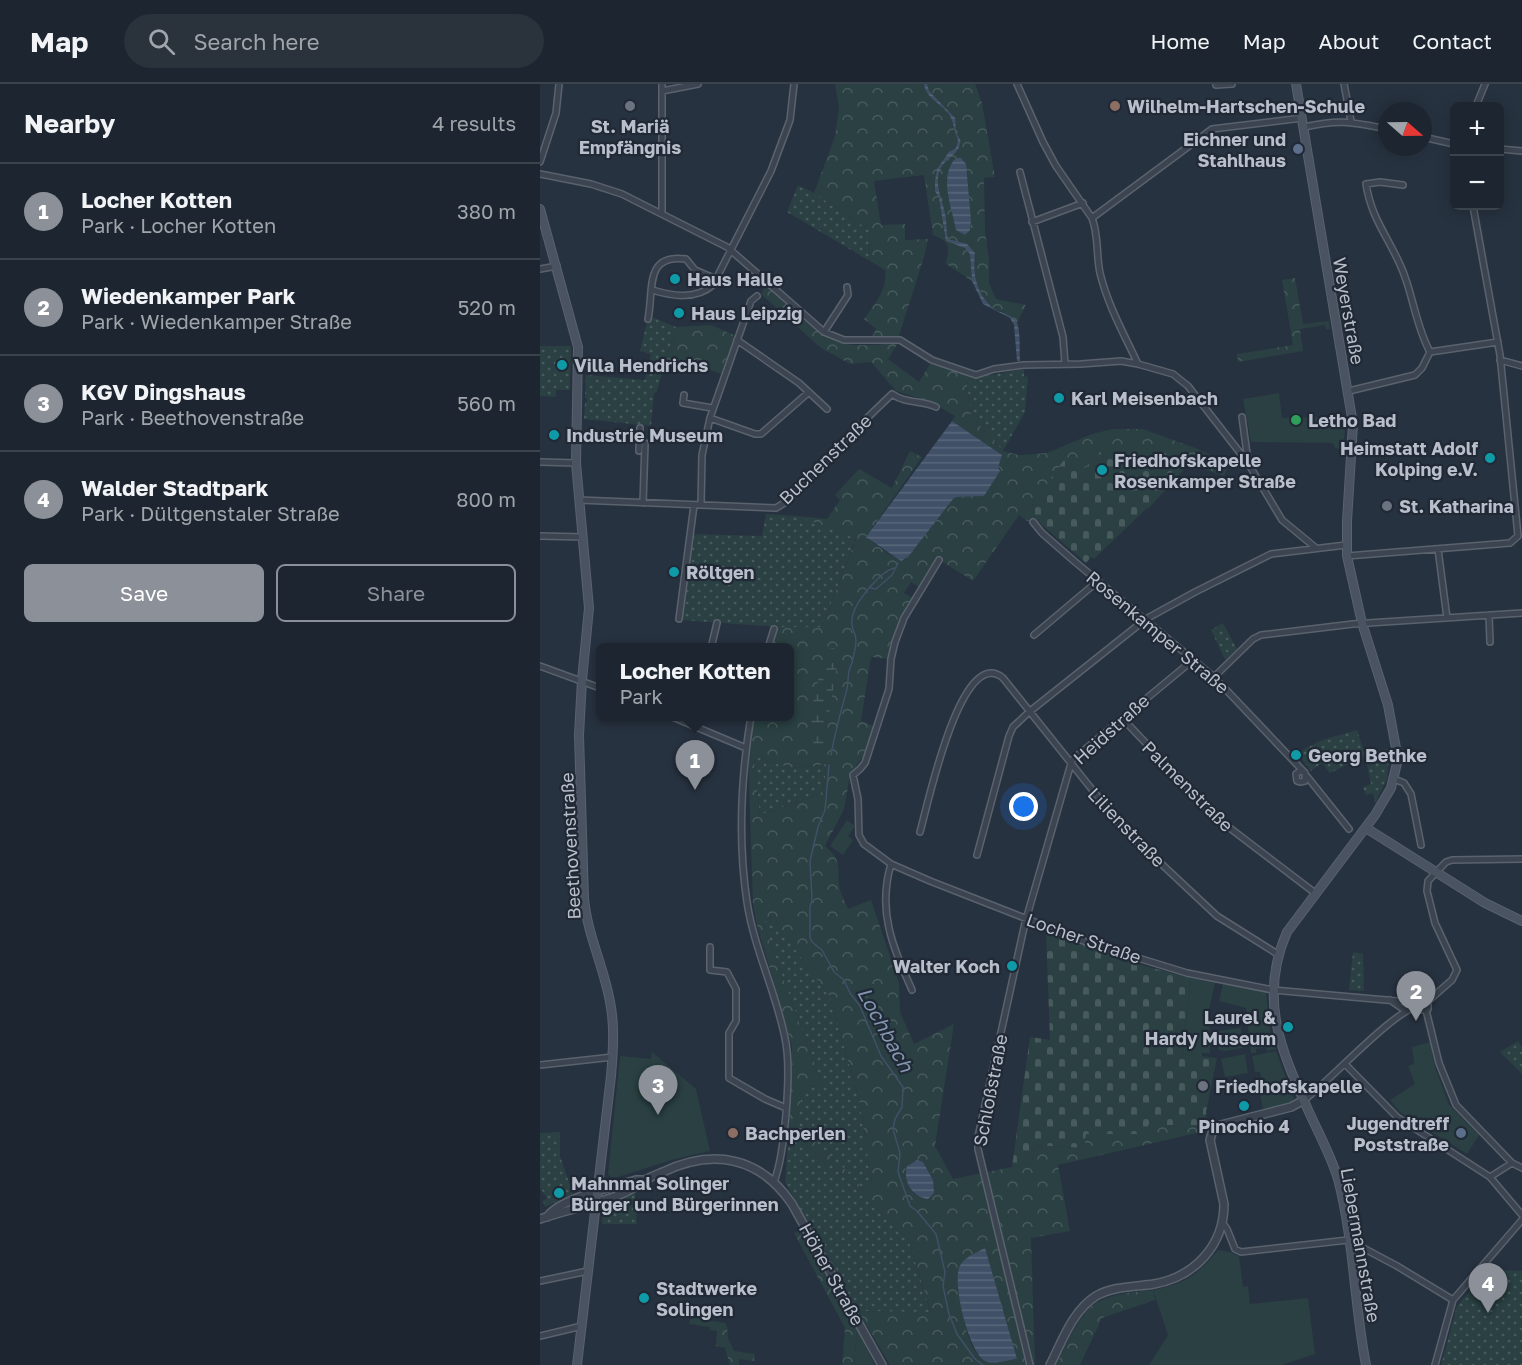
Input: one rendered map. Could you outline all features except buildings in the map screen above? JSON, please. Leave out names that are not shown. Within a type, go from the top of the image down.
[{"type":"main road","name":"Weyerstraße","points":[[1296,84],[1327,279],[1349,391],[1353,440],[1347,556],[1362,623],[1386,700],[1395,738],[1398,759],[1394,779]]},
{"type":"main road","name":"Beethovenstraße","points":[[540,209],[578,347],[576,463],[589,608],[582,680],[579,763],[584,902],[610,1000],[613,1032],[613,1057],[577,1365]]},
{"type":"main road","name":"Liebermannstraße","points":[[1366,1365],[1338,1180],[1276,1027],[1273,990],[1279,955],[1289,927],[1366,828],[1388,794],[1394,779]]},
{"type":"main road","points":[[1366,828],[1485,903],[1522,921]]},
{"type":"street","points":[[540,162],[556,113],[559,84]]},
{"type":"street","points":[[662,214],[662,87],[698,84]]},
{"type":"street","points":[[652,290],[682,296],[709,289],[716,279],[760,196],[788,127],[794,84]]},
{"type":"street","points":[[1017,84],[1056,166],[1083,203],[1096,227],[1099,264],[1106,294],[1138,364]]},
{"type":"street","points":[[1216,85],[1232,84]]},
{"type":"street","points":[[1344,84],[1351,121]]},
{"type":"street","points":[[1478,102],[1485,84]]},
{"type":"street","points":[[1092,218],[1212,129],[1302,118]]},
{"type":"street","points":[[1304,127],[1334,121],[1351,121],[1378,127]]},
{"type":"street","points":[[1432,139],[1450,143]]},
{"type":"street","points":[[1504,149],[1522,151]]},
{"type":"street","points":[[1020,172],[1063,337],[1065,364]]},
{"type":"street","points":[[540,174],[602,187],[621,194],[732,250],[824,332],[844,340],[900,340],[932,360],[976,375],[1023,364],[1121,361],[1173,374],[1188,386],[1248,463],[1279,517],[1316,548]]},
{"type":"street","points":[[1403,185],[1380,182],[1366,184],[1375,219],[1405,276],[1420,330],[1430,352]]},
{"type":"street","points":[[1032,222],[1083,203]]},
{"type":"street","points":[[1347,556],[1510,543],[1516,539],[1519,517],[1498,342],[1474,210]]},
{"type":"street","points":[[648,319],[653,279],[658,265],[663,261],[674,258],[686,259],[695,270],[716,279]]},
{"type":"street","points":[[540,269],[557,266]]},
{"type":"street","points":[[824,332],[848,295],[847,287]]},
{"type":"street","points":[[701,505],[701,463],[712,408],[751,301],[757,296]]},
{"type":"street","points":[[737,340],[772,363],[827,408]]},
{"type":"street","points":[[1430,352],[1498,342]]},
{"type":"street","points":[[1349,391],[1415,375],[1422,368],[1430,352]]},
{"type":"street","points":[[1500,360],[1522,366]]},
{"type":"street","points":[[710,418],[754,434],[761,434],[809,392]]},
{"type":"street","name":"Buchenstraße","points":[[579,500],[767,508],[781,506],[892,394],[903,401],[936,407]]},
{"type":"street","points":[[684,395],[683,404],[712,408]]},
{"type":"street","points":[[1242,417],[1248,463]]},
{"type":"street","points":[[640,428],[643,503]]},
{"type":"street","points":[[642,451],[645,443]]},
{"type":"street","points":[[631,450],[642,451]]},
{"type":"street","points":[[540,462],[576,463]]},
{"type":"street","points":[[678,619],[694,505]]},
{"type":"street","name":"Rosenkamper Straße","points":[[1033,522],[1042,533],[1098,581],[1214,676],[1305,773],[1349,829]]},
{"type":"street","points":[[540,536],[583,537]]},
{"type":"street","points":[[977,855],[1009,736],[1013,727],[1029,712],[1146,619],[1271,554],[1346,545]]},
{"type":"street","points":[[1438,549],[1448,618]]},
{"type":"street","name":"Locher Straße","points":[[939,560],[904,618],[891,659],[888,694],[865,763],[853,775],[858,799],[858,828],[861,840],[868,848],[891,864],[1027,919],[1086,942],[1187,973],[1273,990],[1389,999],[1419,1004]]},
{"type":"street","points":[[1034,635],[1098,581]]},
{"type":"street","points":[[1214,676],[1258,636],[1362,623],[1522,613]]},
{"type":"street","points":[[1489,615],[1490,642]]},
{"type":"street","points":[[712,643],[717,623]]},
{"type":"street","points":[[770,643],[774,629]]},
{"type":"street","name":"Heidstraße","points":[[1027,919],[1073,758],[1192,660]]},
{"type":"street","points":[[540,666],[596,686]]},
{"type":"street","name":"Lilienstraße","points":[[920,832],[942,754],[960,703],[983,674],[999,675],[1122,827],[1205,906],[1245,935],[1279,955]]},
{"type":"street","name":"Palmenstraße","points":[[1122,718],[1218,819],[1315,893]]},
{"type":"street","points":[[680,721],[746,748]]},
{"type":"street","points":[[693,726],[695,721]]},
{"type":"street","points":[[750,721],[746,748],[743,856],[747,902],[788,1053],[785,1128],[774,1182]]},
{"type":"street","points":[[1394,779],[1404,783],[1411,794],[1421,845]]},
{"type":"street","points":[[1050,1365],[1075,1318],[1087,1303],[1112,1289],[1157,1283],[1182,1275],[1196,1267],[1205,1257],[1216,1239],[1222,1222],[1224,1204],[1209,1140],[1213,1130],[1221,1125],[1291,1107],[1304,1100],[1406,1011],[1424,1001],[1427,1002],[1452,980],[1457,972],[1456,964],[1435,923],[1427,885],[1446,862],[1458,859],[1522,859]]},
{"type":"street","points":[[891,864],[888,874],[886,921],[895,952],[912,990]]},
{"type":"street","name":"Schloßstraße","points":[[1027,919],[978,1137],[978,1149],[1030,1365]]},
{"type":"street","points":[[710,947],[710,970],[727,972],[736,989],[736,1021],[729,1033],[729,1078],[765,1099],[786,1108]]},
{"type":"street","points":[[1389,999],[1406,1011]]},
{"type":"street","points":[[1427,1002],[1429,1006],[1426,1010],[1438,1063],[1456,1105],[1512,1163],[1522,1168]]},
{"type":"street","points":[[1419,1004],[1421,1010],[1426,1010]]},
{"type":"street","points":[[540,1065],[613,1057]]},
{"type":"street","points":[[1345,1065],[1396,1117],[1490,1178],[1522,1218],[1453,1300],[1435,1365]]},
{"type":"street","name":"Höher Straße","points":[[543,1218],[596,1203],[638,1187],[645,1180],[680,1165],[713,1158],[734,1160],[746,1165],[774,1182],[792,1204],[882,1365]]},
{"type":"street","points":[[1490,1178],[1512,1163]]},
{"type":"street","name":"Höher Straße","points":[[543,1218],[551,1210],[565,1203],[636,1179],[645,1180]]},
{"type":"street","points":[[1222,1222],[1235,1249],[1241,1252],[1348,1240],[1453,1300]]},
{"type":"street","points":[[540,1281],[588,1271]]},
{"type":"street","points":[[540,1336],[582,1326]]},
{"type":"green space","points":[[835,84],[975,84],[982,103],[995,177],[984,178],[989,283],[996,299],[1026,305],[1017,323],[1010,316],[985,301],[979,290],[970,254],[972,281],[946,264],[947,245],[933,235],[924,175],[874,181],[881,225],[905,224],[905,240],[928,239],[899,336],[872,337],[876,329],[864,319],[880,296],[885,283],[885,270],[870,261],[869,230],[814,193],[835,136],[839,108]],"holes":[[[946,178],[967,190],[971,226],[948,188]]]},
{"type":"green space","points":[[798,185],[814,193],[869,230],[870,261],[787,212]]},
{"type":"green space","points":[[1295,278],[1303,324],[1329,321],[1330,329],[1326,329],[1325,325],[1300,329],[1303,351],[1238,362],[1237,354],[1293,345],[1282,280]]},
{"type":"green space","points":[[766,285],[814,328],[835,340],[859,345],[898,343],[888,359],[919,382],[931,362],[973,378],[967,384],[971,416],[1003,451],[1019,455],[1047,453],[1092,434],[1113,429],[1143,429],[1230,463],[1224,476],[1189,464],[1115,451],[1084,469],[1032,505],[1035,519],[1027,521],[1019,515],[973,581],[938,559],[920,588],[911,582],[904,593],[914,599],[899,628],[889,659],[871,657],[861,721],[874,726],[866,752],[850,775],[844,809],[825,846],[837,861],[840,890],[848,909],[871,900],[899,983],[900,1012],[914,1044],[954,1024],[935,1146],[953,1179],[1032,1163],[1034,1145],[1084,1148],[1086,1134],[1147,1134],[1147,1125],[1200,1125],[1201,1132],[1058,1165],[1070,1231],[1031,1238],[1035,1365],[890,1365],[858,1311],[931,1312],[909,1242],[836,1169],[840,1164],[864,1190],[872,1182],[859,1100],[830,997],[771,917],[763,923],[822,1084],[803,1088],[796,1123],[834,1159],[827,1165],[789,1128],[792,1046],[753,904],[748,753],[754,721],[794,721],[794,643],[772,643],[778,627],[822,627],[856,539],[798,516],[827,519],[840,500],[835,495],[859,469],[892,488],[910,451],[922,457],[866,537],[890,554],[905,560],[955,497],[984,495],[1002,455],[952,421],[955,416],[929,401],[896,391],[871,362],[850,364],[821,348],[761,294]],"holes":[[[758,757],[791,767],[826,764],[821,793],[760,815],[754,762]],[[917,1160],[923,1162],[933,1180],[915,1195],[905,1172],[908,1165]],[[959,1269],[1017,1358],[1017,1359],[989,1362],[980,1357],[973,1348],[964,1321]]]},
{"type":"green space","points":[[652,317],[676,327],[657,391],[654,394],[651,426],[584,419],[585,402],[587,402],[585,398],[586,375],[645,380],[651,354],[640,351],[647,322],[651,322]]},
{"type":"green space","points":[[711,325],[736,336],[721,374],[708,369],[666,362],[676,327]]},
{"type":"green space","points":[[540,346],[571,346],[570,390],[556,390],[556,397],[540,396]]},
{"type":"green space","points":[[1024,369],[1024,376],[1028,377],[1025,412],[1003,451],[971,416],[967,384],[973,378]]},
{"type":"green space","name":"Letho Bad","points":[[1279,393],[1282,418],[1346,417],[1343,449],[1335,448],[1333,443],[1251,442],[1243,399]]},
{"type":"green space","points":[[1107,445],[1115,451],[1189,464],[1148,509],[1094,559],[1091,557],[1086,563],[1035,519],[1032,506],[1063,461],[1073,459],[1085,468]]},
{"type":"green space","points":[[766,514],[798,516],[856,538],[822,627],[778,627],[681,620],[692,534],[762,536]]},
{"type":"green space","points":[[1223,623],[1237,649],[1225,660],[1211,630]]},
{"type":"green space","points":[[834,648],[839,652],[825,740],[823,748],[817,750],[811,729],[814,700],[825,658],[829,649]]},
{"type":"green space","points":[[1357,730],[1364,752],[1390,749],[1387,779],[1375,803],[1373,793],[1366,795],[1363,787],[1371,784],[1365,756],[1330,773],[1322,763],[1311,771],[1297,753],[1322,740]]},
{"type":"green space","points":[[758,757],[791,767],[826,764],[821,793],[760,815],[754,762]]},
{"type":"green space","points":[[847,820],[855,826],[848,836],[853,840],[843,855],[830,846]]},
{"type":"green space","points":[[772,917],[830,997],[859,1100],[872,1182],[864,1190],[840,1165],[836,1169],[909,1242],[931,1313],[858,1311],[785,1182],[789,1128],[827,1165],[834,1159],[796,1123],[803,1088],[822,1084],[763,923]]},
{"type":"green space","points":[[1046,933],[1141,965],[1191,978],[1183,1054],[1217,1058],[1206,1112],[1207,1122],[1200,1125],[1148,1125],[1147,1134],[1086,1134],[1084,1148],[1034,1145],[1032,1163],[1012,1167],[1030,1037],[1050,1040]]},
{"type":"green space","points":[[1353,952],[1363,954],[1364,991],[1349,990]]},
{"type":"green space","points":[[1191,978],[1215,983],[1209,1010],[1210,1053],[1202,1053],[1202,1057],[1183,1054]]},
{"type":"green space","points":[[1223,984],[1266,992],[1270,1030],[1276,1049],[1267,1051],[1266,1047],[1256,1049],[1256,1053],[1251,1053],[1246,1008],[1219,1001]]},
{"type":"green space","points":[[1241,1028],[1243,1048],[1219,1050],[1217,1031]]},
{"type":"green space","points":[[1518,1041],[1522,1047],[1522,1074],[1500,1052]]},
{"type":"green space","points":[[1430,1042],[1435,1067],[1449,1105],[1479,1135],[1467,1154],[1400,1112],[1390,1100],[1415,1084],[1408,1066],[1414,1064],[1412,1047]]},
{"type":"green space","points":[[1276,1051],[1294,1099],[1285,1105],[1263,1109],[1260,1093],[1264,1092],[1260,1072],[1255,1072],[1252,1056]]},
{"type":"green space","points":[[652,1052],[696,1089],[710,1151],[611,1177],[608,1174],[620,1056],[651,1059]]},
{"type":"green space","points":[[1245,1054],[1248,1073],[1225,1077],[1221,1059]]},
{"type":"green space","points":[[560,1132],[560,1156],[573,1194],[545,1207],[543,1201],[547,1198],[540,1188],[540,1133]]},
{"type":"green space","points":[[635,1193],[637,1224],[602,1224],[605,1208]]},
{"type":"green space","points":[[799,1230],[857,1329],[854,1365],[842,1365],[845,1328],[794,1233]]},
{"type":"green space","points":[[1218,1250],[1239,1256],[1243,1287],[1248,1286],[1250,1304],[1308,1298],[1315,1354],[1282,1365],[1149,1365],[1168,1335],[1153,1290],[1174,1285],[1190,1277]]},
{"type":"green space","points":[[1493,1264],[1499,1270],[1522,1271],[1522,1365],[1441,1365],[1457,1306]]},
{"type":"green space","points":[[1153,1290],[1155,1300],[1102,1318],[1080,1365],[1056,1365],[1079,1322],[1091,1307],[1098,1302],[1125,1293]]},
{"type":"green space","points":[[696,1311],[701,1312],[700,1319],[725,1323],[734,1351],[755,1354],[754,1361],[739,1359],[739,1365],[730,1365],[725,1348],[716,1346],[717,1331],[710,1330],[710,1327],[689,1324],[691,1317],[696,1317]]},
{"type":"green space","points":[[857,1329],[875,1365],[854,1365]]},
{"type":"water","points":[[924,84],[927,84],[929,91],[955,118],[956,132],[960,140],[959,148],[942,166],[938,176],[948,239],[967,244],[975,253],[976,278],[981,294],[991,306],[1011,316],[1017,323],[1020,361],[1017,361],[1014,325],[1010,318],[983,304],[972,281],[970,254],[965,248],[946,241],[939,198],[935,191],[935,181],[937,169],[949,152],[956,148],[958,140],[950,116],[930,97]]},
{"type":"water","points":[[956,158],[961,158],[966,164],[971,220],[970,230],[965,235],[956,230],[948,192],[948,174]]},
{"type":"water","points":[[952,421],[1002,455],[998,468],[1000,471],[984,496],[953,499],[908,557],[901,561],[866,537]]},
{"type":"water","points":[[917,1160],[923,1162],[933,1180],[934,1193],[928,1199],[918,1196],[907,1183],[907,1166]]},
{"type":"water","points":[[985,1248],[1017,1359],[985,1361],[973,1345],[963,1317],[958,1288],[959,1268],[967,1258]]},
{"type":"waterway","name":"Lochbach","points":[[871,588],[876,589],[892,575],[898,563]]},
{"type":"waterway","name":"Lochbach","points":[[831,755],[856,645],[852,626],[855,608],[870,587],[882,575],[894,568]]},
{"type":"waterway","name":"Lochbach","points":[[829,765],[825,810],[818,827],[810,861],[812,900],[810,937],[812,942],[822,950],[834,972],[844,980],[860,1006],[881,1056],[903,1087],[902,1107],[895,1119],[893,1129],[900,1153],[898,1172],[910,1206],[936,1234],[945,1272],[943,1286],[949,1314],[957,1334],[975,1359],[983,1365]]},
{"type":"place","name":"St. Mariä Empfängnis","points":[[630,106]]},
{"type":"place","name":"Wilhelm-Hartschen-Schule","points":[[1115,106]]},
{"type":"place","name":"Eichner und Stahlhaus","points":[[1298,149]]},
{"type":"place","name":"Haus Halle","points":[[675,279]]},
{"type":"place","name":"Haus Leipzig","points":[[679,313]]},
{"type":"place","name":"Villa Hendrichs","points":[[562,365]]},
{"type":"place","name":"Karl Meisenbach","points":[[1059,398]]},
{"type":"place","name":"Letho Bad","points":[[1296,420]]},
{"type":"place","name":"Industrie Museum","points":[[554,435]]},
{"type":"place","name":"Heimstatt Adolf Kolping e.V.","points":[[1490,458]]},
{"type":"place","name":"Friedhofskapelle Rosenkamper Straße","points":[[1102,470]]},
{"type":"place","name":"St. Katharina","points":[[1387,506]]},
{"type":"place","name":"Röltgen","points":[[674,572]]},
{"type":"place","name":"Georg Bethke","points":[[1296,755]]},
{"type":"place","name":"Locher Kotten","points":[[695,790]]},
{"type":"place","name":"Walter Koch","points":[[1012,966]]},
{"type":"place","name":"Wiedenkamper Park","points":[[1416,1021]]},
{"type":"place","name":"Laurel & Hardy Museum","points":[[1288,1027]]},
{"type":"place","name":"Friedhofskapelle","points":[[1203,1086]]},
{"type":"place","name":"Pinochio 4","points":[[1244,1106]]},
{"type":"place","name":"KGV Dingshaus","points":[[658,1115]]},
{"type":"place","name":"Bachperlen","points":[[733,1133]]},
{"type":"place","name":"Jugendtreff Poststraße","points":[[1461,1133]]},
{"type":"place","name":"Mahnmal Solinger Bürger und Bürgerinnen","points":[[559,1193]]},
{"type":"place","name":"Stadtwerke Solingen","points":[[644,1298]]},
{"type":"place","name":"Walder Stadtpark","points":[[1488,1313]]}]
